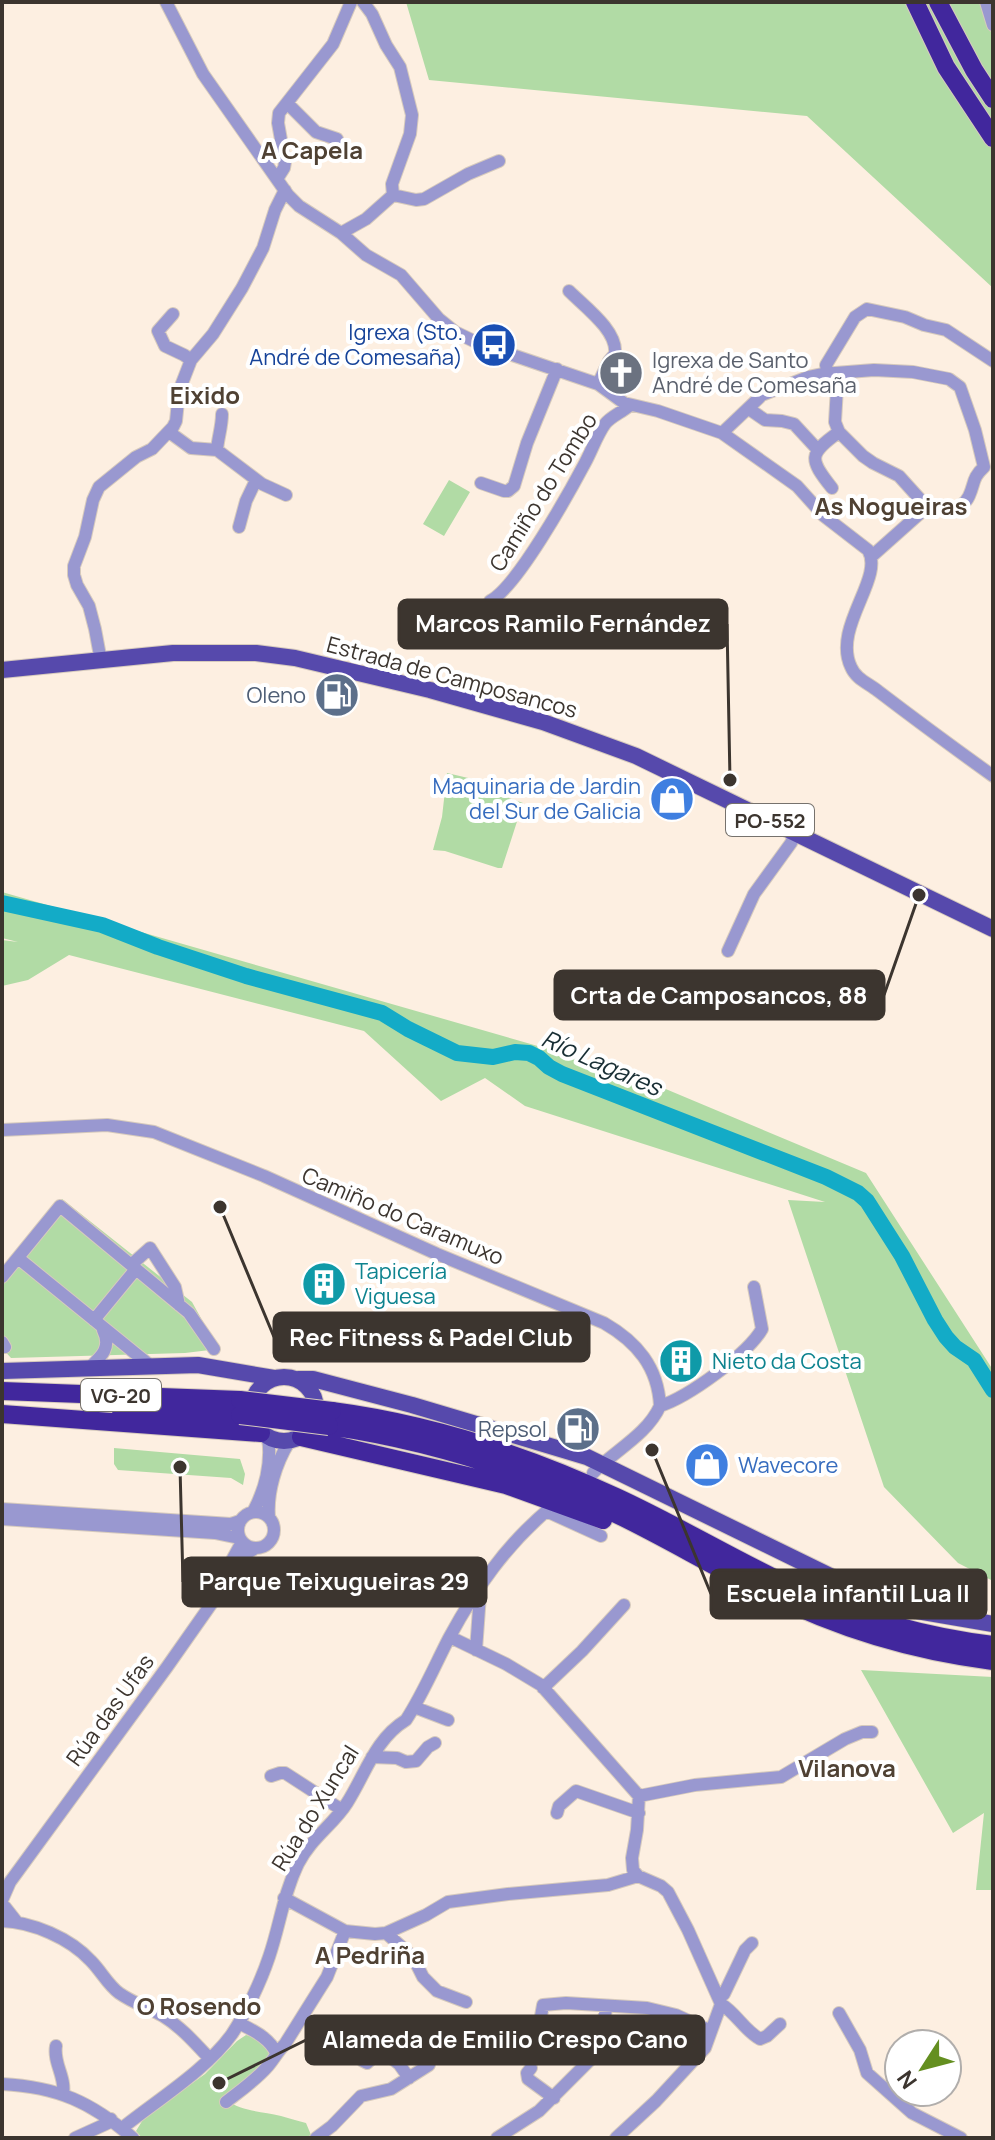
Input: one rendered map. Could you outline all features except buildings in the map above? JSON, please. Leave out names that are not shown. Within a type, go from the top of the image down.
[{"type":"highway","points":[[907,2],[926,41],[993,138]]},
{"type":"highway","points":[[915,2],[946,67]]},
{"type":"highway","points":[[938,2],[993,99]]},
{"type":"highway","name":"VG-20","points":[[2,1391],[326,1414],[390,1420],[433,1430],[537,1463],[619,1498],[800,1590],[842,1608],[921,1633],[993,1645]]},
{"type":"highway","name":"VG-20","points":[[2,1408],[240,1408]]},
{"type":"highway","points":[[2,1414],[264,1435]]},
{"type":"highway","name":"VG-20","points":[[326,1414],[532,1478],[615,1513],[790,1604],[865,1634],[930,1651],[993,1661]]},
{"type":"highway","points":[[295,1439],[506,1485],[617,1525],[716,1573],[733,1576]]},
{"type":"main road","name":"Estrada de Camposancos","points":[[2,670],[173,653],[256,653],[295,658],[418,687],[519,714],[636,756],[993,929]]},
{"type":"main road","points":[[2,1371],[198,1365],[274,1378],[313,1379],[531,1439],[863,1592],[917,1611],[993,1624]]},
{"type":"main road","points":[[239,1371],[259,1388]]},
{"type":"main road","points":[[274,1378],[254,1395],[251,1411],[264,1435],[282,1442],[295,1439],[326,1414]]},
{"type":"main road","points":[[298,1379],[326,1414]]},
{"type":"main road","points":[[326,1414],[324,1397],[346,1388]]},
{"type":"street","points":[[166,2],[203,74],[299,206],[341,233],[366,255],[401,275],[439,319],[455,332],[480,344],[598,384],[618,400],[630,405],[658,411],[722,433],[797,486],[824,516],[868,550],[872,556],[871,571],[846,640],[852,671],[993,776]]},
{"type":"street","points":[[101,661],[89,606],[74,575],[93,500],[99,487],[136,457],[152,449],[176,421],[179,391],[191,360],[213,334],[263,248],[285,162],[278,118],[281,110],[333,44],[351,2]]},
{"type":"street","points":[[363,2],[400,67],[412,115],[410,134],[392,184],[393,195]]},
{"type":"street","points":[[986,2],[993,25]]},
{"type":"street","points":[[287,103],[316,132],[337,139]]},
{"type":"street","points":[[393,195],[420,200],[499,161]]},
{"type":"street","points":[[341,233],[366,219],[393,195]]},
{"type":"street","points":[[569,291],[607,329],[616,344],[615,354],[598,384]]},
{"type":"street","points":[[722,433],[762,395],[816,375],[830,374],[884,370],[913,372],[955,382],[966,402],[988,470],[975,477],[969,498],[957,507],[927,507],[899,476],[863,456],[839,432],[835,422],[837,387],[835,380],[830,374],[825,368],[855,317],[867,309],[946,330],[993,361]]},
{"type":"street","points":[[173,314],[158,331],[165,346],[191,360]]},
{"type":"street","points":[[481,483],[504,491],[514,486],[527,443],[557,369]]},
{"type":"street","name":"Camiño do Tombo","points":[[490,601],[511,582],[543,534],[606,422],[630,405]]},
{"type":"street","points":[[749,409],[765,420],[794,424],[818,450]]},
{"type":"street","points":[[217,450],[222,414]]},
{"type":"street","points":[[169,432],[191,448],[217,450],[256,480],[286,495]]},
{"type":"street","points":[[832,488],[815,466],[818,450],[839,432]]},
{"type":"street","points":[[239,527],[256,480]]},
{"type":"street","points":[[872,556],[927,507]]},
{"type":"street","points":[[728,951],[754,894],[796,832]]},
{"type":"street","name":"Camiño do Caramuxo","points":[[6,1130],[107,1125],[129,1127],[167,1136],[264,1176],[335,1210],[618,1331],[629,1338],[647,1362],[656,1379],[660,1406]]},
{"type":"street","points":[[2,1277],[60,1206],[189,1313],[214,1349]]},
{"type":"street","points":[[98,1324],[134,1267],[150,1248],[175,1287],[179,1305]]},
{"type":"street","points":[[18,1258],[152,1367]]},
{"type":"street","points":[[597,1468],[627,1444],[660,1406],[672,1402],[720,1370],[756,1340],[762,1329],[754,1287]]},
{"type":"street","points":[[88,1369],[103,1355],[108,1341],[98,1324]]},
{"type":"street","points":[[2,1509],[231,1524],[253,1512],[260,1499],[271,1453],[264,1435]]},
{"type":"street","name":"Rúa das Ufas","points":[[3,1908],[10,1882],[240,1563],[249,1552],[272,1540],[275,1528],[269,1517],[268,1501],[282,1453],[295,1439]]},
{"type":"street","name":"Rúa do Xuncal","points":[[123,2129],[209,2058],[239,2023],[269,1957],[284,1898],[299,1862],[342,1810],[389,1731],[406,1720],[450,1637],[506,1550],[548,1509],[601,1536]]},
{"type":"street","points":[[253,1512],[269,1517]]},
{"type":"street","points":[[2,1519],[215,1533],[240,1540],[254,1549]]},
{"type":"street","name":"Rúa das Ufas","points":[[2,1878],[234,1559],[240,1540],[240,1521]]},
{"type":"street","points":[[476,1650],[480,1595]]},
{"type":"street","points":[[543,1688],[624,1605]]},
{"type":"street","points":[[450,1637],[506,1664],[543,1688],[639,1796],[633,1870],[638,1876],[668,1892],[720,2001],[760,2039],[780,2024]]},
{"type":"street","points":[[414,1707],[448,1720]]},
{"type":"street","points":[[639,1796],[695,1785],[781,1777],[845,1739],[862,1732],[872,1732]]},
{"type":"street","points":[[372,1757],[416,1761],[435,1743]]},
{"type":"street","points":[[271,1776],[285,1773],[342,1810]]},
{"type":"street","points":[[557,1813],[559,1806],[576,1791],[639,1813]]},
{"type":"street","points":[[284,1898],[345,1931],[375,1934],[386,1933],[448,1902],[608,1885],[638,1876]]},
{"type":"street","points":[[3,1908],[16,1921],[69,1944],[90,1960],[112,1987],[165,2017],[189,2036],[209,2058]]},
{"type":"street","points":[[226,2102],[255,2078],[285,2044],[327,1977],[345,1931]]},
{"type":"street","points":[[386,1933],[413,1957],[423,1977],[437,1991],[466,2002]]},
{"type":"street","points":[[616,2138],[656,2101],[705,2048],[720,2001],[745,1950],[752,1943]]},
{"type":"street","points":[[538,2033],[543,2005],[566,2003],[647,2008],[676,2015],[711,2031]]},
{"type":"street","points":[[497,2138],[554,2098],[594,2056],[607,2006]]},
{"type":"street","points":[[839,2013],[853,2036],[867,2073],[912,2113],[961,2138]]},
{"type":"street","points":[[239,2023],[269,2042],[276,2053]]},
{"type":"street","points":[[56,2046],[55,2057],[65,2086],[63,2094]]},
{"type":"street","points":[[363,2061],[367,2063],[383,2051],[399,2064],[409,2078]]},
{"type":"street","points":[[316,2138],[361,2096],[391,2089],[429,2065]]},
{"type":"street","points":[[531,2068],[527,2073],[528,2079],[554,2098]]},
{"type":"street","points":[[2,2084],[63,2094],[92,2107],[133,2138]]},
{"type":"street","points":[[75,2138],[111,2119]]},
{"type":"green space","points":[[406,2],[993,2],[993,288],[807,116],[429,80]]},
{"type":"green space","points":[[449,480],[470,492],[444,536],[423,524]]},
{"type":"green space","points":[[447,773],[498,785],[495,793],[523,803],[502,868],[433,850],[442,817]]},
{"type":"green space","points":[[2,892],[618,1069],[866,1173],[993,1370],[993,1581],[958,1563],[884,1487],[788,1200],[825,1202],[525,1106],[485,1078],[441,1101],[364,1031],[69,955],[28,980],[2,986],[2,940],[18,942],[2,938]]},
{"type":"green space","points":[[62,1199],[192,1302],[218,1349],[185,1353],[11,1358],[2,1348],[2,1270]]},
{"type":"green space","points":[[114,1448],[240,1459],[245,1474],[243,1485],[231,1478],[118,1470],[114,1464]]},
{"type":"green space","points":[[861,1670],[993,1677],[993,1890],[976,1890],[984,1813],[953,1833]]},
{"type":"green space","points":[[246,2035],[270,2049],[271,2056],[225,2099],[245,2109],[306,2123],[311,2135],[306,2138],[142,2138],[136,2131],[144,2118],[205,2074]]},
{"type":"waterway","name":"Río Lagares","points":[[2,903],[102,925],[246,976],[382,1013],[457,1053],[493,1057],[515,1052],[529,1053],[562,1074],[826,1177],[867,1201],[902,1256],[946,1337],[974,1360],[993,1390]]},
{"type":"place","name":"Igrexa (Sto. André de Comesaña)","points":[[494,345]]},
{"type":"place","name":"Igrexa de Santo André de Comesaña","points":[[621,373]]},
{"type":"place","name":"Oleno","points":[[337,695]]},
{"type":"place","name":"Marcos Ramilo Fernández","points":[[730,780]]},
{"type":"place","name":"Maquinaria de Jardin del Sur de Galicia","points":[[672,799]]},
{"type":"place","name":"Crta de Camposancos, 88","points":[[919,895]]},
{"type":"place","name":"Rec Fitness & Padel Club","points":[[220,1207]]},
{"type":"place","name":"Tapicería Viguesa","points":[[324,1284]]},
{"type":"place","name":"Nieto da Costa","points":[[681,1361]]},
{"type":"place","name":"Repsol","points":[[578,1429]]},
{"type":"place","name":"Escuela infantil Lua II","points":[[652,1450]]},
{"type":"place","name":"Wavecore","points":[[707,1465]]},
{"type":"place","name":"Parque Teixugueiras 29","points":[[180,1467]]},
{"type":"place","name":"Alameda de Emilio Crespo Cano","points":[[219,2083]]},
{"type":"district","name":"A Capela","points":[[312,149]]},
{"type":"district","name":"Eixido","points":[[205,394]]},
{"type":"district","name":"As Nogueiras","points":[[891,505]]},
{"type":"district","name":"Vilanova","points":[[847,1767]]},
{"type":"district","name":"A Pedriña","points":[[370,1954]]},
{"type":"district","name":"O Rosendo","points":[[199,2005]]}]
